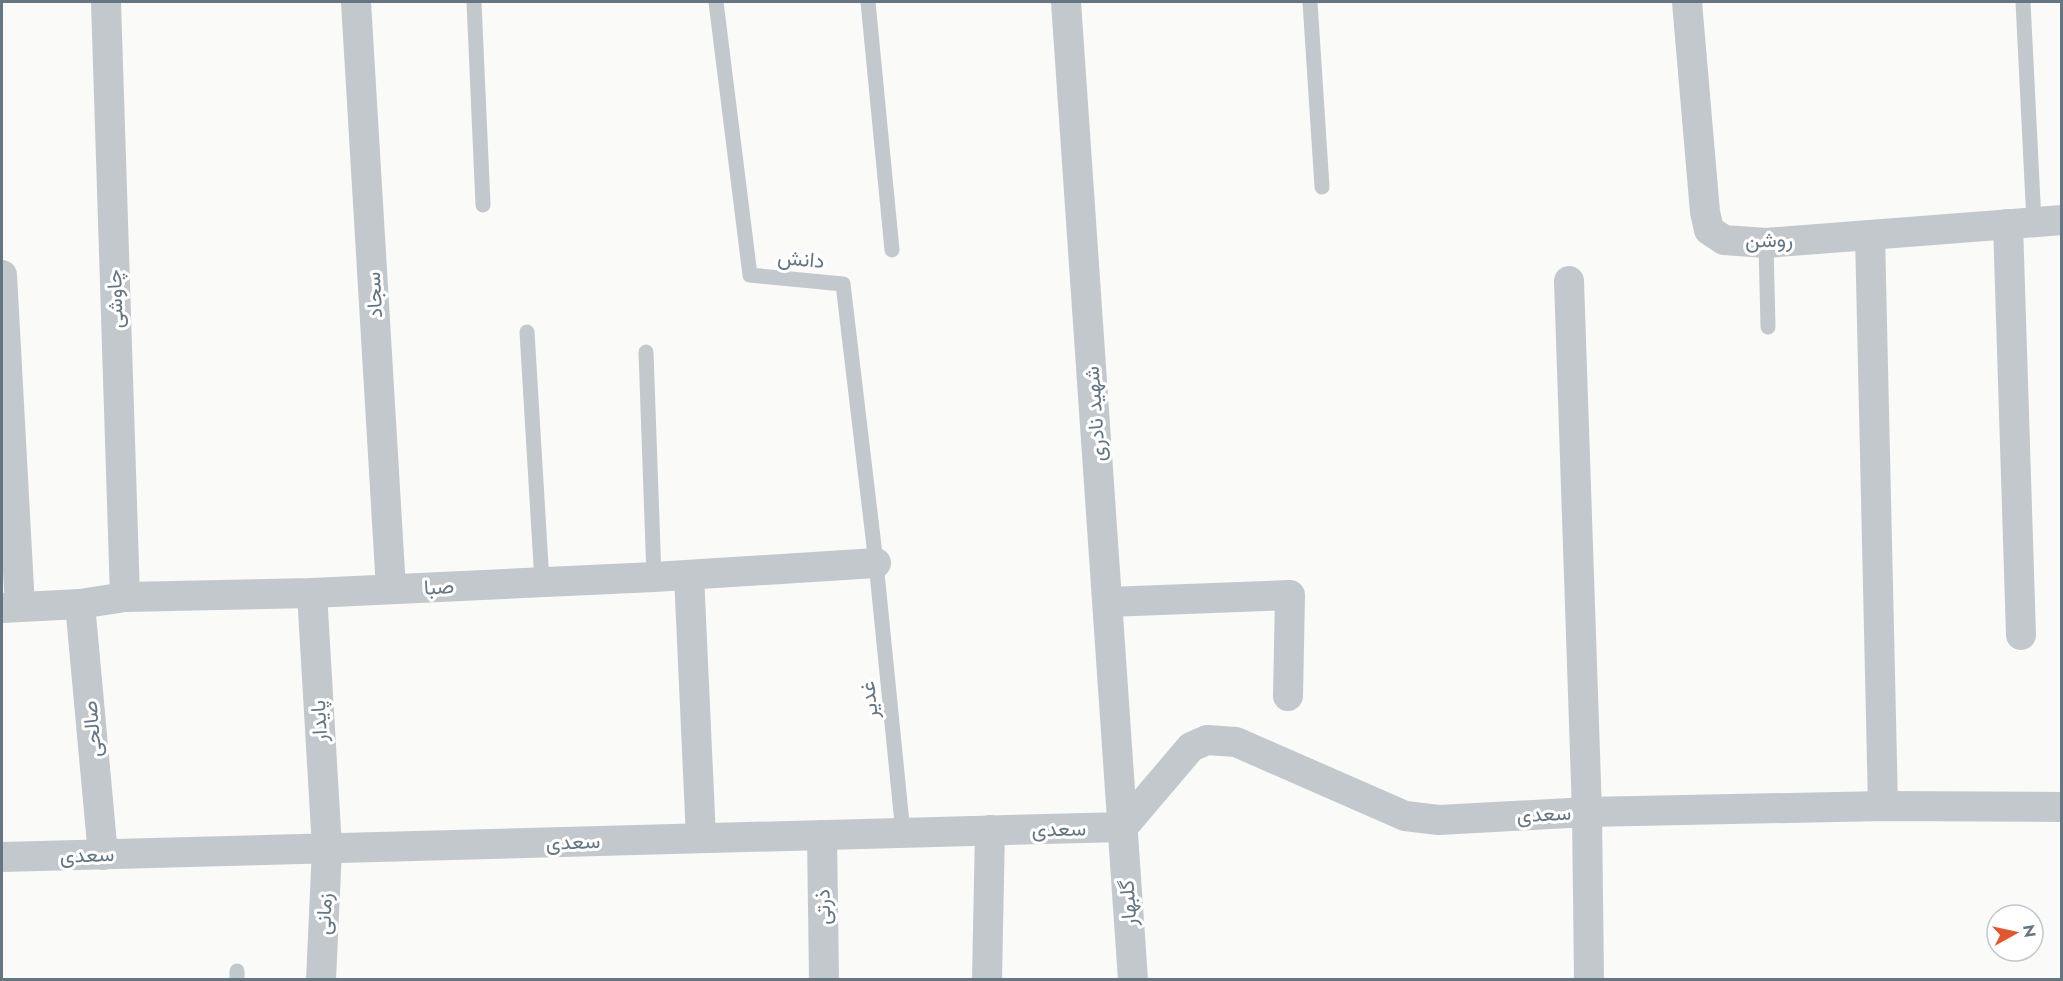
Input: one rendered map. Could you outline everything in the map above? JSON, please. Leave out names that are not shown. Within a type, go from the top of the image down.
[{"type":"street","name":"چاوشی","points":[[106,2],[125,597]]},
{"type":"street","name":"سجاد","points":[[356,2],[391,589]]},
{"type":"street","name":"شهید نادری","points":[[1066,2],[1123,827]]},
{"type":"street","name":"روشن","points":[[1687,2],[1705,212],[1709,230],[1724,240],[1766,243],[2035,222]]},
{"type":"street","points":[[2021,635],[2035,222]]},
{"type":"street","points":[[1870,235],[1883,806]]},
{"type":"street","points":[[2,275],[11,608]]},
{"type":"street","points":[[1569,281],[1587,812],[1589,980]]},
{"type":"street","name":"صبا","points":[[11,608],[80,604],[125,597],[312,593],[654,577],[876,563]]},
{"type":"street","points":[[689,575],[701,838]]},
{"type":"street","name":"پایدار","points":[[312,593],[327,848]]},
{"type":"street","points":[[1108,602],[1290,595],[1288,696]]},
{"type":"street","name":"صالحی","points":[[80,604],[104,855]]},
{"type":"street","name":"سعدی","points":[[2,857],[1123,827],[1191,747],[1207,740],[1236,742],[1404,816],[1439,820],[1587,812],[1883,806],[2061,807]]},
{"type":"street","name":"گلبهار","points":[[1123,827],[1133,980]]},
{"type":"street","points":[[987,980],[990,830]]},
{"type":"street","name":"ذرتی","points":[[822,835],[824,980]]},
{"type":"street","name":"زمانی","points":[[321,980],[327,848]]},
{"type":"lane","points":[[474,2],[483,205]]},
{"type":"lane","name":"دانش","points":[[716,2],[750,275],[843,284],[876,563]]},
{"type":"lane","points":[[868,2],[892,250]]},
{"type":"lane","points":[[1310,2],[1322,187]]},
{"type":"lane","points":[[2023,2],[2035,222]]},
{"type":"lane","points":[[1766,243],[1768,327]]},
{"type":"lane","points":[[527,332],[542,582]]},
{"type":"lane","points":[[646,352],[654,577]]},
{"type":"lane","name":"غدیر","points":[[876,563],[903,833]]}]
